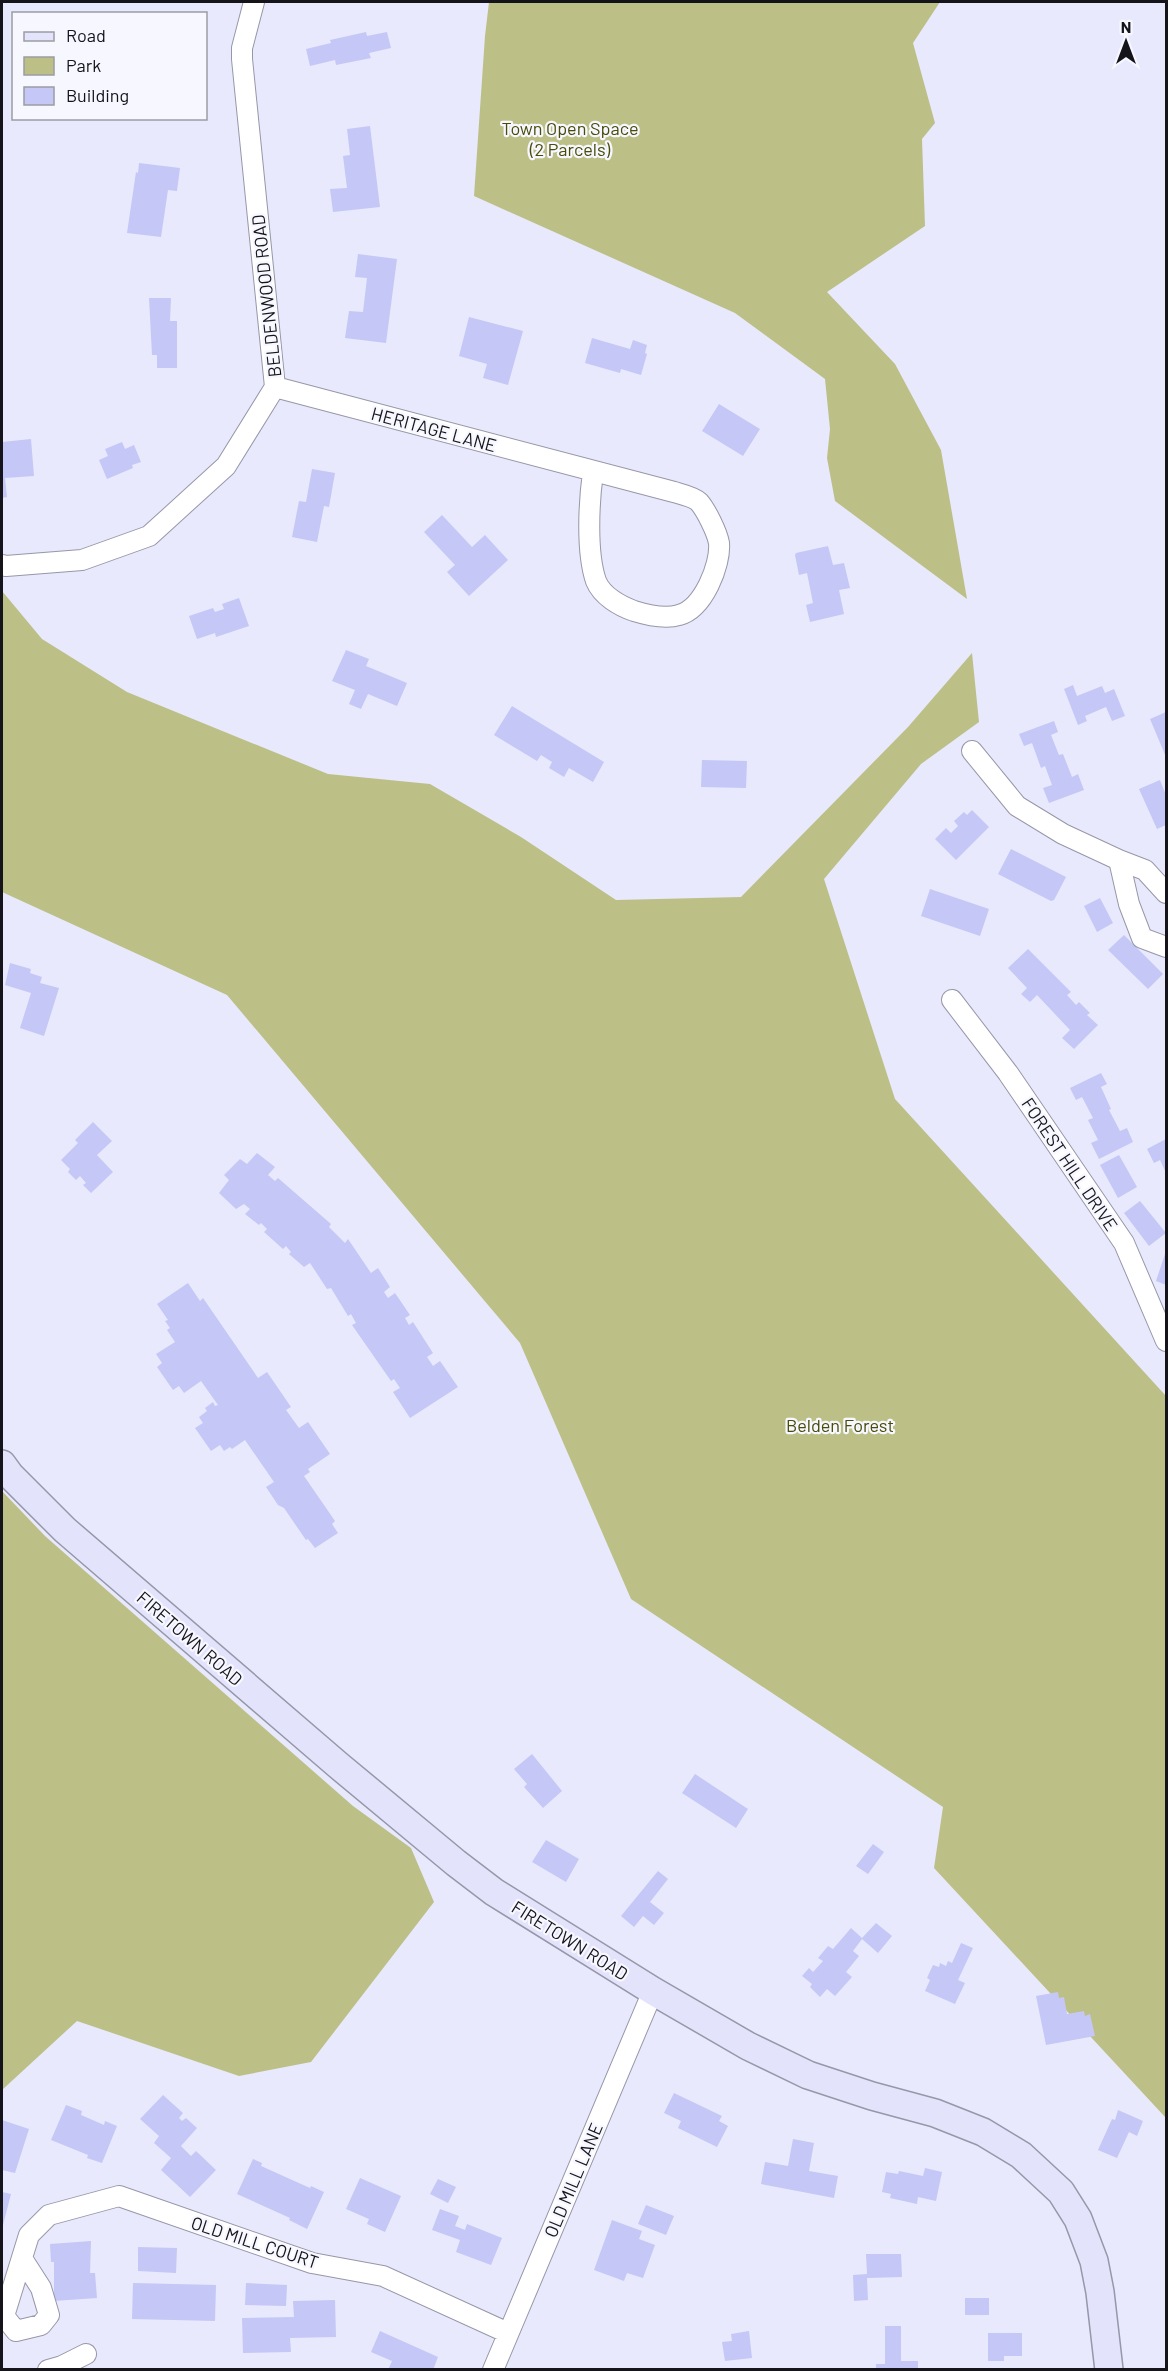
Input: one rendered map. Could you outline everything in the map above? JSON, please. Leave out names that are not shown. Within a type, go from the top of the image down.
[{"type":"street","name":"BELDENWOOD ROAD","points":[[2,565],[82,560],[149,536],[226,466],[275,387],[242,59],[242,48],[254,2]]},
{"type":"street","name":"HERITAGE LANE","points":[[275,387],[674,492],[698,501],[714,526],[719,542],[718,563],[711,582],[692,608],[680,615],[645,615],[625,608],[610,599],[596,582],[589,521],[593,472]]},
{"type":"street","points":[[972,751],[1017,807],[1063,834],[1145,870],[1167,893]]},
{"type":"street","points":[[1119,860],[1128,904],[1142,938],[1167,947]]},
{"type":"street","name":"FOREST HILL DRIVE","points":[[952,1000],[1008,1073],[1124,1243],[1167,1341]]},
{"type":"street","name":"FIRETOWN ROAD","points":[[2,1464],[10,1475],[65,1530],[255,1694],[456,1863],[531,1917],[748,2046],[808,2075],[944,2117],[982,2132],[1021,2155],[1061,2192],[1078,2219],[1096,2271],[1109,2370]]},
{"type":"street","name":"OLD MILL LANE","points":[[493,2370],[653,1991]]},
{"type":"street","name":"OLD MILL COURT","points":[[23,2260],[29,2235],[49,2215],[119,2196],[312,2263],[383,2276],[508,2333]]},
{"type":"street","points":[[48,2370],[86,2354]]},
{"type":"green space","name":"Town Open Space (2 Parcels)","points":[[489,2],[940,2],[913,43],[935,123],[922,139],[925,226],[827,292],[895,364],[941,450],[967,599],[835,501],[827,458],[830,429],[825,379],[735,313],[474,196]]},
{"type":"green space","name":"Belden Forest","points":[[2,591],[42,639],[127,692],[328,774],[430,784],[521,837],[616,900],[741,897],[908,727],[972,653],[979,722],[921,764],[824,879],[895,1099],[1166,1396],[1166,2118],[934,1868],[943,1807],[631,1599],[520,1343],[227,995],[2,892]]},
{"type":"green space","points":[[2,1491],[45,1536],[353,1806],[411,1848],[434,1902],[311,2062],[239,2076],[77,2021],[2,2090]]},
{"type":"building","points":[[366,32],[367,36],[387,32],[391,48],[369,53],[371,58],[336,65],[335,60],[310,66],[306,49],[331,43],[330,40]]},
{"type":"building","points":[[370,126],[380,207],[333,212],[330,189],[347,188],[343,156],[350,155],[347,129]]},
{"type":"building","points":[[139,163],[180,168],[177,191],[168,190],[161,237],[127,233]]},
{"type":"building","points":[[358,254],[397,259],[386,343],[345,338],[349,311],[363,312],[367,278],[355,277]]},
{"type":"building","points":[[149,298],[171,298],[170,321],[177,321],[177,368],[157,368],[157,355],[152,355]]},
{"type":"building","points":[[469,317],[523,331],[508,385],[483,378],[487,364],[459,356]]},
{"type":"building","points":[[592,338],[630,349],[633,340],[647,345],[641,375],[621,369],[620,373],[585,363]]},
{"type":"building","points":[[719,404],[760,429],[743,456],[702,431]]},
{"type":"building","points":[[31,439],[34,476],[5,478],[7,497],[2,498],[2,442]]},
{"type":"building","points":[[122,442],[125,449],[134,445],[141,462],[107,479],[99,460],[108,456],[105,449]]},
{"type":"building","points":[[312,469],[335,473],[329,507],[324,506],[317,542],[292,537],[299,501],[306,502]]},
{"type":"building","points":[[442,515],[472,547],[485,535],[508,560],[469,596],[447,572],[455,565],[424,532]]},
{"type":"building","points":[[828,546],[833,565],[844,563],[850,588],[839,590],[844,614],[810,622],[806,605],[813,603],[807,573],[799,575],[795,555]]},
{"type":"building","points":[[239,598],[249,626],[216,637],[215,633],[197,639],[189,616],[213,608],[215,612],[224,609],[222,604]]},
{"type":"building","points":[[346,650],[369,659],[366,666],[407,683],[397,706],[368,694],[361,709],[349,704],[355,690],[332,681]]},
{"type":"building","points":[[1073,685],[1077,696],[1102,686],[1105,693],[1114,689],[1125,716],[1112,721],[1106,707],[1085,716],[1087,721],[1078,725],[1064,689]]},
{"type":"building","points":[[512,706],[604,762],[593,782],[569,768],[564,777],[549,768],[552,762],[541,755],[537,761],[494,735]]},
{"type":"building","points":[[1166,712],[1166,757],[1150,719]]},
{"type":"building","points":[[1054,721],[1058,732],[1051,735],[1059,755],[1063,754],[1072,777],[1078,774],[1084,790],[1049,803],[1043,788],[1052,785],[1045,766],[1041,768],[1032,743],[1024,746],[1019,734]]},
{"type":"building","points":[[702,760],[747,761],[746,788],[701,787]]},
{"type":"building","points":[[1160,780],[1166,795],[1166,825],[1157,829],[1139,789]]},
{"type":"building","points":[[972,810],[989,827],[956,860],[935,839],[946,828],[951,833],[958,826],[954,821],[964,812],[967,815]]},
{"type":"building","points":[[1011,849],[1066,877],[1054,900],[1051,901],[998,874]]},
{"type":"building","points":[[930,889],[989,909],[980,936],[921,916]]},
{"type":"building","points":[[1100,898],[1113,923],[1097,932],[1084,906]]},
{"type":"building","points":[[1124,935],[1163,974],[1148,989],[1108,950]]},
{"type":"building","points":[[1028,949],[1071,992],[1067,995],[1076,1005],[1079,1002],[1090,1013],[1087,1015],[1098,1025],[1074,1049],[1062,1038],[1070,1030],[1037,995],[1030,1002],[1021,994],[1027,988],[1008,968]]},
{"type":"building","points":[[10,963],[31,969],[30,973],[42,977],[40,983],[59,988],[44,1036],[20,1028],[31,993],[5,985]]},
{"type":"building","points":[[1101,1073],[1107,1084],[1101,1087],[1111,1109],[1109,1110],[1120,1131],[1127,1128],[1133,1142],[1099,1159],[1091,1143],[1098,1140],[1088,1120],[1093,1118],[1082,1097],[1076,1100],[1070,1088]]},
{"type":"building","points":[[93,1122],[112,1141],[97,1155],[113,1172],[91,1193],[83,1185],[86,1183],[80,1176],[76,1180],[61,1160],[78,1143],[75,1140]]},
{"type":"building","points":[[1166,1139],[1166,1173],[1160,1160],[1154,1163],[1147,1149]]},
{"type":"building","points":[[257,1153],[275,1167],[268,1175],[275,1181],[278,1178],[331,1224],[329,1227],[345,1243],[348,1239],[371,1273],[378,1268],[390,1287],[384,1292],[388,1298],[395,1293],[410,1315],[405,1318],[409,1325],[413,1322],[433,1353],[427,1357],[433,1366],[440,1361],[458,1387],[410,1418],[393,1392],[400,1388],[394,1379],[391,1381],[352,1325],[356,1323],[351,1314],[348,1316],[331,1288],[327,1289],[310,1263],[304,1267],[289,1254],[291,1252],[286,1246],[283,1249],[264,1232],[267,1229],[261,1223],[259,1225],[245,1214],[250,1209],[244,1204],[236,1209],[219,1193],[229,1180],[224,1175],[240,1159],[247,1164]]},
{"type":"building","points":[[1119,1155],[1137,1187],[1118,1198],[1100,1165]]},
{"type":"building","points":[[1140,1201],[1166,1233],[1149,1246],[1124,1213]]},
{"type":"building","points":[[1166,1251],[1166,1285],[1156,1281]]},
{"type":"building","points":[[188,1283],[200,1301],[203,1298],[258,1378],[267,1372],[291,1407],[286,1410],[299,1428],[308,1422],[330,1454],[308,1469],[310,1472],[304,1476],[335,1521],[332,1524],[338,1533],[315,1548],[308,1539],[306,1540],[266,1487],[274,1482],[245,1440],[232,1449],[230,1447],[224,1451],[220,1445],[211,1451],[195,1428],[203,1423],[199,1417],[207,1411],[205,1408],[213,1402],[215,1406],[218,1405],[201,1381],[184,1393],[179,1386],[173,1390],[157,1367],[162,1363],[156,1354],[175,1342],[167,1330],[170,1328],[165,1321],[168,1320],[157,1304]]},
{"type":"building","points":[[532,1754],[562,1791],[543,1808],[524,1787],[527,1784],[514,1769]]},
{"type":"building","points":[[695,1774],[748,1809],[736,1828],[682,1793]]},
{"type":"building","points":[[546,1840],[579,1859],[566,1882],[532,1862]]},
{"type":"building","points":[[873,1844],[884,1852],[868,1874],[856,1866]]},
{"type":"building","points":[[658,1871],[668,1879],[650,1902],[664,1913],[654,1925],[643,1916],[634,1927],[621,1916]]},
{"type":"building","points":[[876,1923],[892,1936],[878,1953],[862,1939],[853,1951],[859,1956],[846,1972],[852,1977],[835,1996],[827,1989],[820,1997],[810,1987],[812,1984],[802,1976],[809,1968],[813,1972],[823,1961],[818,1958],[828,1946],[833,1949],[851,1928],[862,1938]]},
{"type":"building","points":[[961,1943],[973,1948],[958,1980],[965,1983],[955,2004],[925,1991],[930,1980],[927,1978],[933,1965],[939,1967],[940,1963],[946,1966],[948,1961],[952,1963]]},
{"type":"building","points":[[1058,1992],[1059,1998],[1064,1997],[1067,2014],[1084,2011],[1085,2016],[1090,2014],[1095,2036],[1046,2045],[1036,1996]]},
{"type":"building","points":[[674,2093],[722,2116],[719,2121],[728,2126],[717,2147],[678,2128],[681,2121],[664,2113]]},
{"type":"building","points":[[163,2095],[183,2113],[179,2118],[182,2121],[186,2118],[197,2128],[181,2146],[191,2156],[196,2151],[216,2170],[190,2197],[161,2170],[171,2158],[154,2143],[159,2136],[140,2119]]},
{"type":"building","points":[[66,2105],[82,2111],[81,2115],[104,2125],[105,2121],[117,2126],[102,2163],[51,2140]]},
{"type":"building","points":[[1118,2110],[1143,2121],[1137,2136],[1129,2132],[1117,2158],[1098,2150]]},
{"type":"building","points":[[2,2120],[29,2129],[15,2173],[2,2170]]},
{"type":"building","points":[[793,2139],[814,2143],[809,2171],[838,2176],[834,2198],[761,2184],[765,2162],[788,2166]]},
{"type":"building","points":[[253,2159],[262,2163],[261,2166],[324,2192],[307,2229],[289,2220],[290,2218],[237,2194]]},
{"type":"building","points":[[925,2168],[942,2172],[936,2201],[918,2197],[917,2204],[890,2198],[891,2194],[882,2192],[886,2172],[898,2174],[899,2171],[923,2176]]},
{"type":"building","points":[[360,2178],[401,2196],[385,2232],[367,2224],[369,2219],[346,2209]]},
{"type":"building","points":[[438,2179],[456,2187],[448,2203],[430,2194]]},
{"type":"building","points":[[2,2192],[11,2194],[2,2229]]},
{"type":"building","points":[[646,2205],[674,2216],[666,2235],[638,2224]]},
{"type":"building","points":[[440,2209],[459,2216],[455,2226],[465,2230],[467,2224],[502,2238],[491,2265],[456,2252],[460,2240],[432,2230]]},
{"type":"building","points":[[612,2220],[642,2231],[639,2239],[655,2245],[643,2278],[627,2273],[624,2281],[594,2270]]},
{"type":"building","points":[[91,2241],[90,2273],[95,2273],[97,2298],[54,2301],[54,2262],[51,2262],[50,2244]]},
{"type":"building","points":[[138,2247],[177,2248],[176,2273],[138,2271]]},
{"type":"building","points":[[866,2254],[901,2254],[902,2277],[867,2278],[868,2300],[854,2301],[853,2275],[867,2274]]},
{"type":"building","points":[[133,2283],[216,2285],[215,2321],[132,2319]]},
{"type":"building","points":[[246,2283],[287,2285],[286,2306],[245,2305]]},
{"type":"building","points":[[965,2298],[989,2298],[989,2315],[965,2315]]},
{"type":"building","points":[[335,2300],[336,2337],[290,2338],[291,2352],[243,2353],[242,2318],[294,2317],[293,2301]]},
{"type":"building","points":[[885,2326],[901,2326],[901,2361],[918,2361],[918,2370],[876,2370],[876,2364],[885,2364]]},
{"type":"building","points":[[380,2331],[438,2357],[433,2370],[388,2370],[392,2361],[371,2352]]},
{"type":"building","points":[[749,2331],[752,2358],[725,2361],[722,2342],[732,2341],[731,2334]]},
{"type":"building","points":[[988,2333],[1022,2333],[1022,2356],[1004,2356],[1004,2361],[988,2361]]}]
